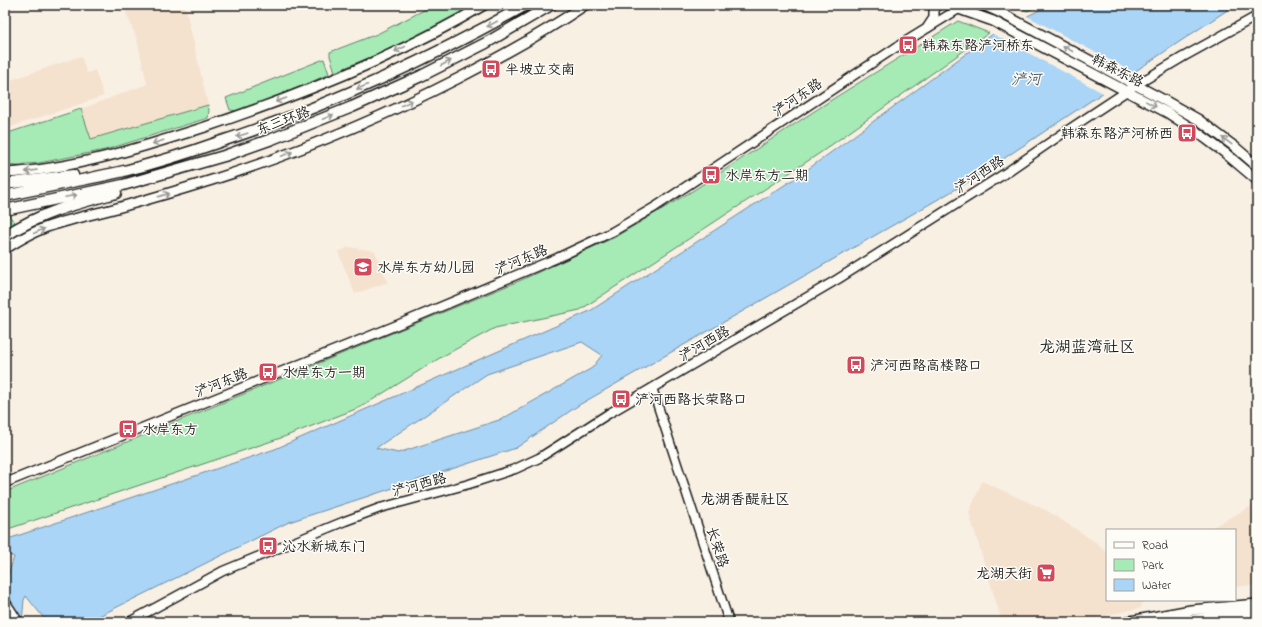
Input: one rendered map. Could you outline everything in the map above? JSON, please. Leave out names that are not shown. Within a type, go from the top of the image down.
[{"type":"main road","points":[[5,173],[25,172],[64,166],[110,155],[224,121],[292,97],[370,63],[422,38],[484,5]]},
{"type":"main road","name":"东三环路","points":[[5,196],[124,171],[190,152],[301,114],[384,78],[457,43],[526,5]]},
{"type":"main road","name":"东三环路","points":[[5,210],[123,184],[224,156],[306,126],[415,79],[486,43],[551,5]]},
{"type":"main road","points":[[5,249],[21,239],[49,226],[141,202],[212,180],[276,158],[366,123],[505,54],[585,5]]},
{"type":"main road","points":[[928,27],[934,18],[934,5]]},
{"type":"main road","name":"韩森东路","points":[[983,5],[1001,12],[1199,120],[1235,147],[1257,166]]},
{"type":"main road","name":"韩森东路","points":[[959,6],[993,21],[1168,113],[1197,132],[1257,180]]},
{"type":"main road","points":[[5,236],[18,227],[51,211],[200,169],[224,156]]},
{"type":"main road","points":[[5,184],[96,172],[124,171]]},
{"type":"main road","points":[[5,214],[18,208]]},
{"type":"main road","points":[[5,602],[18,622]]},
{"type":"main road","points":[[1168,622],[1257,604]]},
{"type":"main road","points":[[1125,622],[1257,612]]},
{"type":"main road","points":[[5,616],[9,622]]},
{"type":"street","name":"浐河东路","points":[[5,483],[397,325],[557,258],[612,232],[655,207],[959,6]]},
{"type":"street","name":"浐河西路","points":[[129,622],[223,571],[352,518],[380,508],[469,484],[532,462],[595,422],[838,279],[1004,174],[1136,85],[1257,16]]},
{"type":"street","name":"长荣路","points":[[652,388],[729,622]]},
{"type":"shaded area","points":[[123,5],[185,5],[208,105],[91,139],[81,109],[147,84],[137,40]]},
{"type":"shaded area","points":[[81,56],[87,73],[95,70],[104,96],[5,129],[5,82]]},
{"type":"shaded area","name":"水岸东方幼儿园","points":[[349,247],[375,251],[388,282],[355,294],[338,252]]},
{"type":"shaded area","points":[[982,481],[1048,511],[1097,543],[1106,552],[1106,601],[1142,601],[1141,608],[1075,622],[1002,622],[969,513]]},
{"type":"shaded area","points":[[1257,503],[1257,585],[1236,587],[1236,529],[1209,529]]},
{"type":"green space","points":[[434,5],[476,5],[404,43],[335,72],[330,52],[377,34]]},
{"type":"green space","points":[[1018,5],[1039,5],[1027,11]]},
{"type":"green space","points":[[958,21],[989,33],[820,153],[580,310],[495,328],[443,356],[361,407],[281,438],[5,530],[5,492],[519,281],[615,237],[694,190],[836,97]]},
{"type":"green space","points":[[324,59],[329,74],[298,88],[238,111],[230,110],[226,98]]},
{"type":"green space","points":[[208,105],[208,118],[105,150],[39,163],[5,166],[5,134],[81,109],[91,139]]},
{"type":"green space","points":[[5,212],[15,222],[5,230]]},
{"type":"water","name":"浐河","points":[[1050,5],[1235,5],[970,181],[579,405],[516,448],[289,522],[87,622],[47,622],[26,596],[24,600],[22,622],[5,622],[5,584],[14,557],[5,553],[5,540],[275,449],[590,311],[800,175],[997,31]],"holes":[[[582,342],[602,355],[592,368],[502,419],[398,453],[376,448],[487,374]]]},
{"type":"pier","points":[[1025,15],[1136,74],[1105,94],[991,33]]},
{"type":"place","name":"韩森东路浐河桥东","points":[[908,45]]},
{"type":"place","name":"半坡立交南","points":[[491,69]]},
{"type":"place","name":"韩森东路浐河桥西","points":[[1187,133]]},
{"type":"place","name":"水岸东方二期","points":[[711,175]]},
{"type":"place","name":"水岸东方幼儿园","points":[[363,267]]},
{"type":"place","name":"浐河西路高楼路口","points":[[856,365]]},
{"type":"place","name":"水岸东方一期","points":[[268,372]]},
{"type":"place","name":"浐河西路长荣路口","points":[[621,399]]},
{"type":"place","name":"水岸东方","points":[[128,429]]},
{"type":"place","name":"沁水新城东门","points":[[268,546]]},
{"type":"place","name":"龙湖天街","points":[[1046,573]]},
{"type":"district","name":"龙湖蓝湾社区","points":[[1087,346]]},
{"type":"district","name":"龙湖香醍社区","points":[[745,499]]}]
